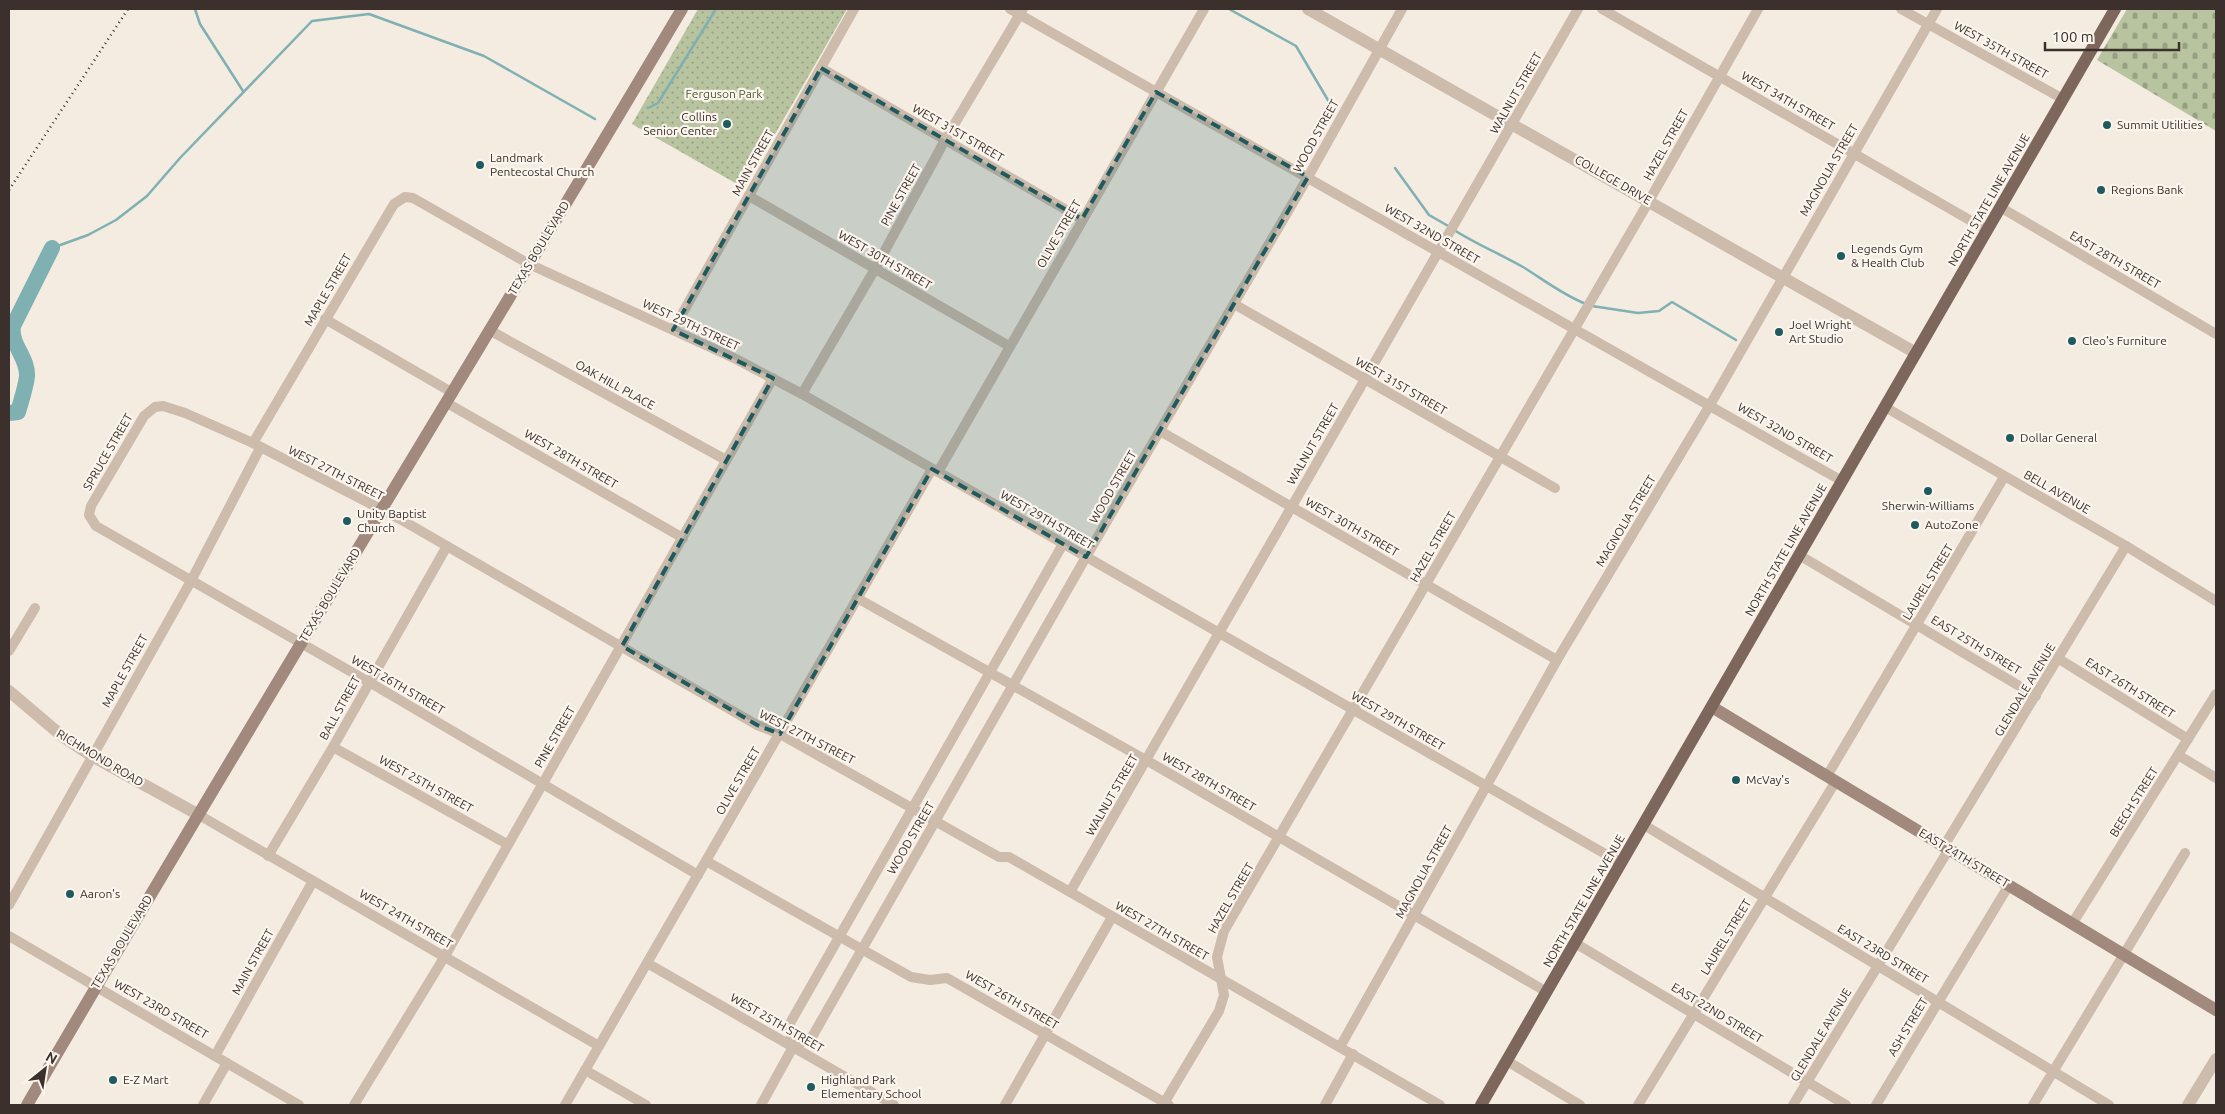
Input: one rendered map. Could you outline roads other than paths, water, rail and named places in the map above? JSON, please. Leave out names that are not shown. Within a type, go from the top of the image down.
[{"type":"main road","name":"TEXAS BOULEVARD","points":[[27,1105],[96,986],[381,510],[491,331],[682,9]]},
{"type":"main road","name":"NORTH STATE LINE AVENUE","points":[[1481,1105],[2115,9]]},
{"type":"main road","name":"EAST 24TH STREET","points":[[1712,707],[2216,1010]]},
{"type":"street","name":"MAIN STREET","points":[[673,330],[854,9]]},
{"type":"street","name":"WEST 32ND STREET","points":[[1010,9],[1022,12],[1156,92],[1842,481]]},
{"type":"street","name":"OLIVE STREET","points":[[565,1105],[857,598],[1009,346],[1204,9]]},
{"type":"street","name":"COLLEGE DRIVE","points":[[1308,9],[1916,353]]},
{"type":"street","name":"WOOD STREET","points":[[761,1105],[793,1047],[812,1037],[1086,557],[1308,178],[1402,9]]},
{"type":"street","name":"WALNUT STREET","points":[[1070,892],[1438,252],[1514,124],[1578,9]]},
{"type":"street","name":"WEST 34TH STREET","points":[[1602,9],[1987,230]]},
{"type":"street","name":"HAZEL STREET","points":[[1166,1104],[1219,1011],[1224,995],[1217,957],[1224,931],[1280,838],[1649,201],[1758,9]]},
{"type":"street","name":"WEST 35TH STREET","points":[[1901,9],[2063,99]]},
{"type":"street","name":"MAGNOLIA STREET","points":[[1340,1047],[1558,660],[1710,405],[1937,9]]},
{"type":"street","name":"PINE STREET","points":[[802,394],[875,269],[946,140],[1022,12]]},
{"type":"street","name":"WEST 31ST STREET","points":[[821,68],[1082,219]]},
{"type":"street","name":"MAPLE STREET","points":[[9,905],[191,580],[257,446],[325,319],[398,199],[405,196],[413,198],[449,220]]},
{"type":"street","name":"WEST 30TH STREET","points":[[749,196],[1009,346]]},
{"type":"street","name":"EAST 28TH STREET","points":[[2000,207],[2216,334]]},
{"type":"street","name":"WEST 29TH STREET","points":[[449,220],[529,264],[773,378],[1621,863]]},
{"type":"street","name":"WEST 31ST STREET","points":[[1234,304],[1555,488]]},
{"type":"street","name":"WEST 28TH STREET","points":[[325,319],[450,398],[683,538]]},
{"type":"street","name":"OAK HILL PLACE","points":[[491,331],[726,460]]},
{"type":"street","name":"PINE STREET","points":[[354,1105],[445,956],[773,378]]},
{"type":"street","name":"WEST 27TH STREET","points":[[155,407],[163,406],[185,413],[257,446],[448,546],[757,725],[780,734],[999,857],[1009,857],[1440,1105]]},
{"type":"street","name":"SPRUCE STREET","points":[[89,515],[92,506],[144,416],[155,407]]},
{"type":"street","name":"BELL AVENUE","points":[[1885,407],[2126,546],[2216,601]]},
{"type":"street","name":"WEST 30TH STREET","points":[[1160,431],[1558,660]]},
{"type":"street","name":"LAUREL STREET","points":[[1638,1105],[1765,898],[1917,625],[2004,477]]},
{"type":"street","name":"WEST 26TH STREET","points":[[89,515],[96,526],[369,682],[698,875]]},
{"type":"street","name":"WOOD STREET","points":[[793,1047],[789,1025],[912,807],[991,674],[1063,544]]},
{"type":"street","name":"BALL STREET","points":[[268,856],[334,747],[369,682],[448,546]]},
{"type":"street","name":"GLENDALE AVENUE","points":[[1793,1105],[1878,966],[2126,546]]},
{"type":"street","name":"EAST 25TH STREET","points":[[1799,555],[2036,696]]},
{"type":"street","name":"WEST 28TH STREET","points":[[857,598],[1146,760],[1547,992]]},
{"type":"street","points":[[9,651],[35,608]]},
{"type":"street","name":"EAST 26TH STREET","points":[[2058,659],[2188,739]]},
{"type":"street","name":"RICHMOND ROAD","points":[[9,691],[62,736],[92,756],[199,816]]},
{"type":"street","name":"BEECH STREET","points":[[2072,924],[2216,694]]},
{"type":"street","name":"WEST 25TH STREET","points":[[334,747],[507,844]]},
{"type":"street","points":[[2178,755],[2216,778]]},
{"type":"street","name":"WEST 24TH STREET","points":[[199,816],[599,1046]]},
{"type":"street","name":"EAST 23RD STREET","points":[[1644,824],[2109,1105]]},
{"type":"street","points":[[2033,1105],[2185,853]]},
{"type":"street","name":"WEST 26TH STREET","points":[[706,861],[860,950],[912,977],[930,980],[947,978],[1166,1104]]},
{"type":"street","name":"MAIN STREET","points":[[215,1056],[313,881]]},
{"type":"street","name":"ASH STREET","points":[[1876,1105],[2009,885]]},
{"type":"street","points":[[1005,1105],[1112,916]]},
{"type":"street","name":"WEST 23RD STREET","points":[[9,936],[299,1105]]},
{"type":"street","name":"EAST 22ND STREET","points":[[1575,943],[1846,1105]]},
{"type":"street","name":"WEST 25TH STREET","points":[[647,963],[894,1105]]},
{"type":"street","points":[[1325,1105],[1353,1054]]},
{"type":"street","points":[[2188,1105],[2216,1059]]},
{"type":"street","points":[[1507,1061],[1580,1105]]},
{"type":"street","points":[[203,1105],[227,1063]]},
{"type":"street","points":[[585,1070],[646,1105]]},
{"type":"waterway","points":[[195,9],[200,24],[243,91]]},
{"type":"waterway","points":[[648,108],[658,103],[716,9]]},
{"type":"waterway","points":[[1229,9],[1296,46],[1332,107]]},
{"type":"waterway","points":[[52,248],[88,235],[116,220],[147,196],[180,158],[312,21],[369,14],[484,56],[595,119]]},
{"type":"waterway","points":[[1395,168],[1429,215],[1450,227]]},
{"type":"waterway","points":[[1454,230],[1523,267],[1561,292],[1586,304]]},
{"type":"waterway","points":[[9,413],[18,412],[27,376],[25,363],[14,339],[13,326],[52,248]]},
{"type":"waterway","points":[[1592,306],[1638,313],[1659,311],[1672,302],[1736,340]]},
{"type":"railway","points":[[9,190],[128,9]]},
{"type":"place","name":"Collins Senior Center","points":[[727,124]]},
{"type":"place","name":"Summit Utilities","points":[[2107,125]]},
{"type":"place","name":"Landmark Pentecostal Church","points":[[480,165]]},
{"type":"place","name":"Regions Bank","points":[[2101,190]]},
{"type":"place","name":"Legends Gym & Health Club","points":[[1841,256]]},
{"type":"place","name":"Joel Wright Art Studio","points":[[1779,332]]},
{"type":"place","name":"Cleo's Furniture","points":[[2072,341]]},
{"type":"place","name":"Dollar General","points":[[2010,438]]},
{"type":"place","name":"Sherwin-Williams","points":[[1928,491]]},
{"type":"place","name":"Unity Baptist Church","points":[[347,521]]},
{"type":"place","name":"AutoZone","points":[[1915,525]]},
{"type":"place","name":"McVay's","points":[[1736,780]]},
{"type":"place","name":"Aaron's","points":[[70,894]]},
{"type":"place","name":"E-Z Mart","points":[[113,1080]]},
{"type":"place","name":"Highland Park Elementary School","points":[[811,1087]]},
{"type":"park label","name":"Ferguson Park","points":[[724,94]]}]
